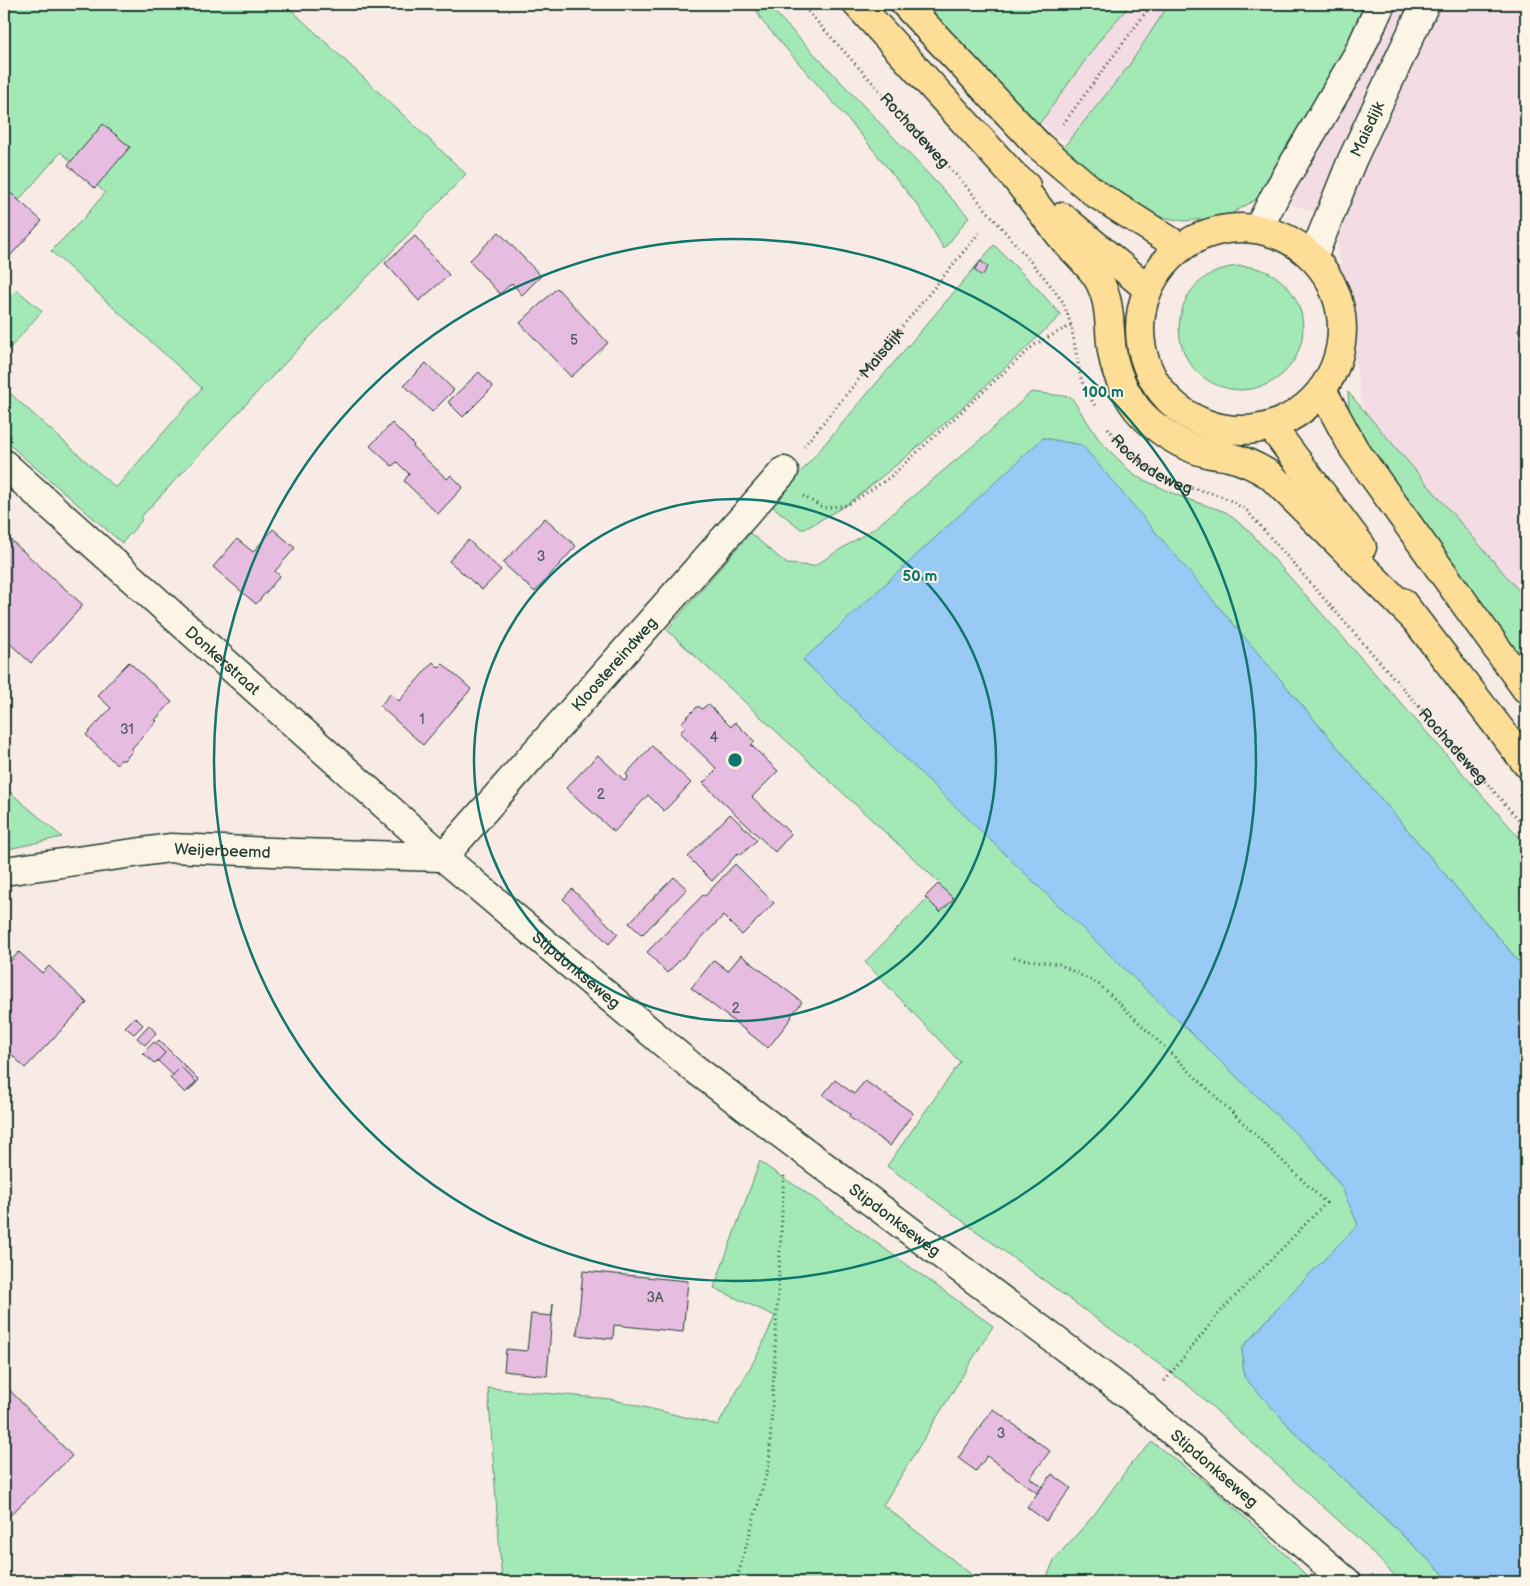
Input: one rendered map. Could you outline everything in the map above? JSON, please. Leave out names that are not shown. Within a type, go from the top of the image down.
[{"type":"main road","points":[[857,4],[1013,175],[1064,240],[1096,276],[1106,297],[1110,315],[1112,352],[1118,373],[1134,405],[1167,436],[1207,453],[1251,464],[1270,475],[1413,617]]},
{"type":"main road","points":[[905,4],[1038,145],[1096,194],[1180,247]]},
{"type":"main road","points":[[1013,175],[1147,288]]},
{"type":"main road","points":[[1231,228],[1258,229],[1287,239],[1313,257],[1325,272],[1339,304],[1342,339],[1339,354],[1332,375],[1322,390],[1298,413],[1271,426],[1251,430],[1232,430],[1214,427],[1194,419],[1178,409],[1166,398],[1154,382],[1140,346],[1141,307],[1147,288],[1161,265],[1180,247],[1205,234],[1231,228]]},
{"type":"main road","points":[[1322,390],[1354,449],[1526,689]]},
{"type":"main road","points":[[1271,426],[1413,617],[1526,762]]},
{"type":"street","points":[[1258,229],[1276,194],[1358,54],[1381,4]]},
{"type":"street","name":"Maisdijk","points":[[1313,257],[1352,160],[1425,4]]},
{"type":"street","name":"Donkerstraat","points":[[4,464],[443,857]]},
{"type":"street","name":"Kloostereindweg","points":[[443,857],[784,471]]},
{"type":"street","name":"Weijerbeemd","points":[[4,871],[170,848],[297,854],[443,857]]},
{"type":"street","name":"Stipdonkseweg","points":[[443,857],[691,1066],[1144,1407],[1348,1582]]},
{"type":"path","name":"Rochadeweg","points":[[801,4],[959,178],[1064,302],[1071,325],[1081,380],[1097,411]]},
{"type":"path","points":[[1061,126],[1152,4]]},
{"type":"path","name":"Maisdijk","points":[[784,471],[979,233]]},
{"type":"path","points":[[784,471],[804,498],[824,508],[848,505],[889,478],[1034,345],[1071,325]]},
{"type":"path","name":"Rochadeweg","points":[[1104,422],[1126,450],[1160,476],[1225,498],[1247,511],[1526,828]]},
{"type":"path","points":[[1014,958],[1059,964],[1100,986],[1326,1203],[1220,1312],[1144,1407]]},
{"type":"path","points":[[736,1582],[769,1465],[786,1138]]},
{"type":"shaded area","points":[[932,4],[1526,4],[1526,600],[1366,431],[1334,217],[1054,136]]},
{"type":"green space","points":[[4,4],[285,4],[466,174],[261,388],[140,518],[142,520],[122,543],[4,440],[4,388],[116,488],[202,388],[51,251],[84,218],[105,193],[61,152],[4,217]]},
{"type":"green space","points":[[753,4],[767,4],[969,217],[944,249],[919,207],[858,131],[762,21]]},
{"type":"green space","points":[[925,4],[1131,4],[1105,33],[1037,127]]},
{"type":"green space","points":[[1169,4],[1367,4],[1346,59],[1263,195],[1226,217],[1185,221],[1160,217],[1130,202],[1062,149],[1128,67]]},
{"type":"green space","points":[[994,245],[1061,315],[962,408],[906,457],[848,504],[805,529],[801,529],[772,506]]},
{"type":"green space","points":[[1241,266],[1265,270],[1285,284],[1299,304],[1303,328],[1299,352],[1285,372],[1265,386],[1241,390],[1217,386],[1197,372],[1183,352],[1179,328],[1183,304],[1197,284],[1217,270]]},
{"type":"green space","points":[[17,290],[42,311],[4,355],[4,305]]},
{"type":"green space","points":[[1031,392],[1071,397],[1100,441],[1135,476],[1184,498],[1226,512],[1250,532],[1526,845],[1526,970],[1081,445],[1043,438],[1317,1154],[1342,1188],[1359,1225],[1296,1288],[1242,1348],[1244,1376],[1297,1435],[1452,1582],[1401,1582],[1360,1540],[1189,1386],[887,1166],[960,1062],[865,962],[941,884],[667,630],[750,533],[787,564],[814,566],[876,527],[986,435]]},
{"type":"green space","points":[[1348,392],[1526,599],[1526,665],[1350,417]]},
{"type":"green space","points":[[4,787],[62,837],[4,850]]},
{"type":"green space","points":[[760,1161],[993,1326],[883,1505],[981,1582],[502,1582],[488,1388],[610,1399],[718,1425],[760,1350],[775,1316],[714,1288]]},
{"type":"green space","points":[[1152,1442],[1214,1489],[1313,1582],[1045,1582],[1054,1560],[1094,1515],[1130,1465]]},
{"type":"water","points":[[1043,438],[1082,445],[1526,970],[1526,1582],[1452,1582],[1297,1435],[1244,1377],[1242,1348],[1296,1288],[1358,1225],[1342,1188],[1317,1154],[803,660]]},
{"type":"building","points":[[103,124],[130,147],[95,188],[68,165]]},
{"type":"building","points":[[4,187],[42,221],[10,256],[4,250]]},
{"type":"building","points":[[499,232],[541,276],[522,295],[512,283],[500,294],[469,261]]},
{"type":"building","points":[[415,236],[449,275],[419,301],[385,263]]},
{"type":"building","points":[[981,261],[988,267],[982,276],[974,270]]},
{"type":"building","points":[[557,288],[608,343],[571,377],[520,323]]},
{"type":"building","points":[[1526,311],[1526,334],[1518,331]]},
{"type":"building","points":[[426,363],[454,390],[432,412],[404,385]]},
{"type":"building","points":[[479,372],[493,387],[463,417],[448,402]]},
{"type":"building","points":[[392,423],[414,445],[413,447],[447,479],[451,475],[463,487],[438,514],[404,481],[409,474],[397,462],[392,466],[370,446]]},
{"type":"building","points":[[545,518],[576,546],[535,592],[503,563]]},
{"type":"building","points":[[273,529],[295,548],[275,571],[280,576],[256,604],[213,567],[237,539],[253,552]]},
{"type":"building","points":[[4,534],[83,605],[31,663],[4,638]]},
{"type":"building","points":[[468,540],[501,570],[482,590],[449,561]]},
{"type":"building","points":[[129,662],[172,702],[132,748],[132,752],[124,760],[116,764],[86,735],[111,708],[97,695]]},
{"type":"building","points":[[433,662],[439,668],[443,664],[471,689],[423,745],[380,706],[391,693],[399,701]]},
{"type":"building","points":[[708,704],[731,727],[735,722],[755,742],[751,745],[778,771],[752,797],[791,834],[775,852],[703,783],[717,769],[680,733],[685,727],[681,723],[698,706],[702,709]]},
{"type":"building","points":[[652,746],[691,783],[664,811],[648,795],[614,832],[566,788],[598,755],[625,781],[628,777],[626,774]]},
{"type":"building","points":[[730,814],[757,840],[741,855],[738,853],[712,881],[688,857]]},
{"type":"building","points":[[735,864],[774,903],[742,935],[723,916],[667,973],[647,952]]},
{"type":"building","points":[[674,877],[687,889],[642,935],[629,923]]},
{"type":"building","points":[[938,884],[954,899],[940,912],[925,897]]},
{"type":"building","points":[[572,889],[618,934],[609,944],[563,899]]},
{"type":"building","points":[[19,952],[42,973],[49,966],[87,1003],[25,1068],[4,1047],[4,968]]},
{"type":"building","points":[[741,955],[802,1002],[768,1048],[691,988],[714,960],[728,971]]},
{"type":"building","points":[[135,1017],[143,1025],[134,1034],[125,1027]]},
{"type":"building","points":[[149,1025],[156,1033],[145,1045],[137,1038]]},
{"type":"building","points":[[159,1040],[199,1080],[189,1091],[148,1051]]},
{"type":"building","points":[[154,1042],[165,1053],[155,1064],[143,1053]]},
{"type":"building","points":[[181,1067],[196,1082],[185,1093],[170,1078]]},
{"type":"building","points":[[835,1080],[854,1094],[865,1081],[913,1113],[890,1146],[849,1117],[850,1114],[823,1095]]},
{"type":"building","points":[[583,1271],[688,1281],[683,1332],[614,1325],[613,1339],[577,1335]]},
{"type":"building","points":[[531,1314],[552,1316],[547,1376],[504,1371],[506,1349],[527,1351]]},
{"type":"building","points":[[4,1384],[72,1456],[4,1521]]},
{"type":"building","points":[[993,1409],[1050,1451],[1030,1478],[1042,1487],[1037,1493],[987,1456],[976,1471],[958,1458]]},
{"type":"building","points":[[1052,1474],[1071,1488],[1046,1521],[1027,1507]]}]
